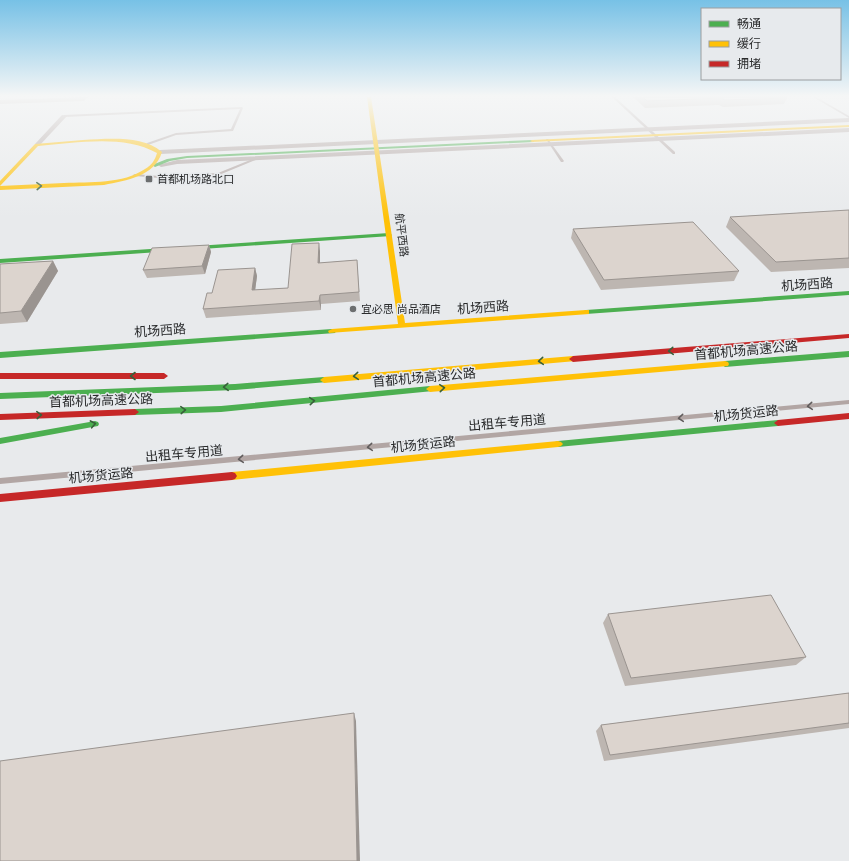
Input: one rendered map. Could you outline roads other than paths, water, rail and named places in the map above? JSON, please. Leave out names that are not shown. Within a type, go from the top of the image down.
[{"type":"main road","name":"航平西路","points":[[375,137],[402,325]]},
{"type":"main road","points":[[466,143],[475,137]]},
{"type":"main road","points":[[0,188],[104,182],[135,175],[169,160],[187,157],[466,143],[548,141],[589,137]]},
{"type":"main road","points":[[582,143],[591,137]]},
{"type":"main road","points":[[0,184],[37,145],[118,141],[148,144],[158,149],[160,152],[190,154],[275,152]]},
{"type":"main road","points":[[466,143],[479,148]]},
{"type":"main road","points":[[261,147],[275,152]]},
{"type":"main road","points":[[154,166],[160,152]]},
{"type":"main road","points":[[256,159],[275,152]]},
{"type":"main road","points":[[0,261],[390,235]]},
{"type":"main road","name":"机场西路","points":[[0,355],[849,293]]},
{"type":"main road","name":"首都机场高速公路","points":[[0,396],[228,387],[849,336]]},
{"type":"main road","name":"首都机场高速公路","points":[[0,417],[244,407],[421,390],[849,354]]},
{"type":"main road","points":[[0,376],[172,376]]},
{"type":"main road","points":[[249,376],[333,378]]},
{"type":"main road","points":[[0,441],[159,411]]},
{"type":"main road","name":"机场货运路","points":[[0,498],[849,416]]},
{"type":"street","points":[[37,145],[44,137]]},
{"type":"street","points":[[154,166],[176,162],[256,159],[473,137]]},
{"type":"street","points":[[160,152],[261,147],[479,148],[548,141],[582,143],[628,137]]},
{"type":"lane","points":[[148,144],[167,137]]},
{"type":"lane","points":[[657,137],[674,153]]},
{"type":"lane","points":[[548,141],[562,161]]},
{"type":"lane","points":[[135,175],[159,177],[219,174],[256,159]]},
{"type":"lane","name":"出租车专用道","points":[[0,482],[849,402]]},
{"type":"place","name":"首都机场路北口","points":[[149,179]]},
{"type":"place","name":"宜必思 尚品酒店","points":[[353,309]]}]
